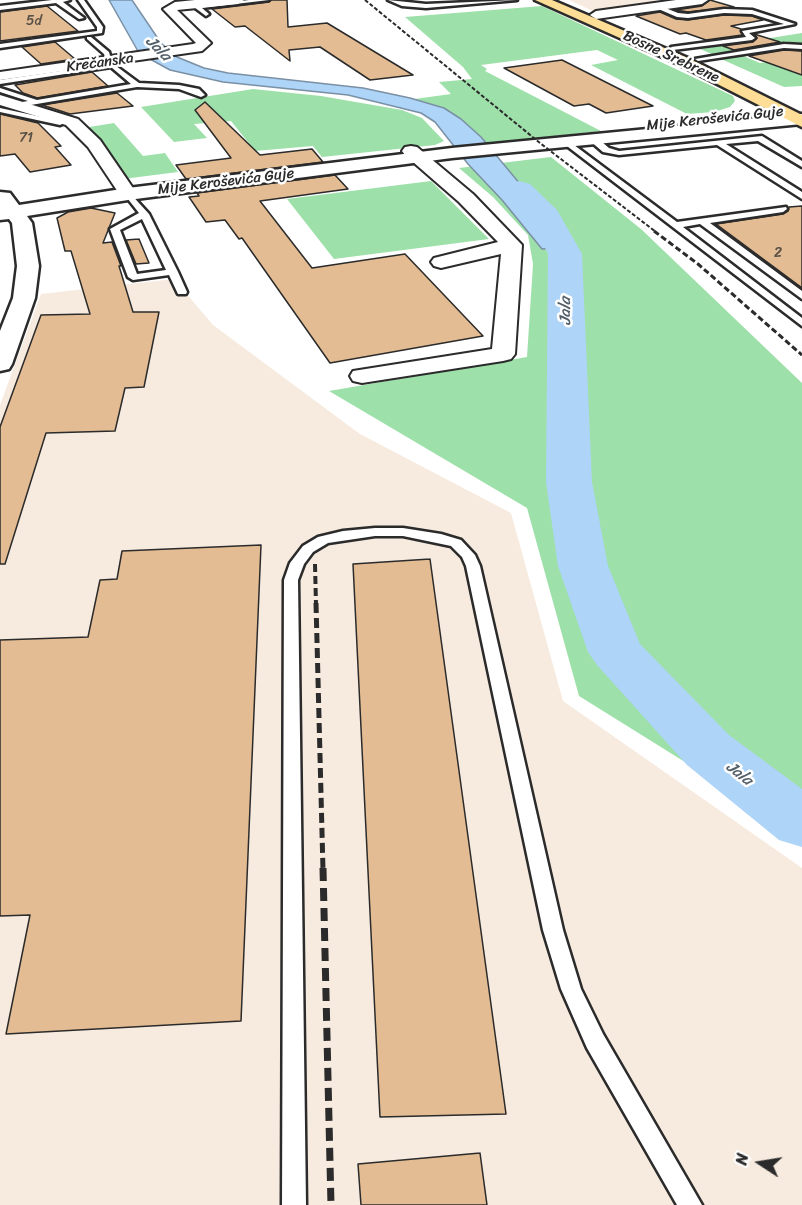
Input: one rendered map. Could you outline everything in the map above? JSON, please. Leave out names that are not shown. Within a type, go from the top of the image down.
[{"type":"main road","name":"Bosne Srebrene","points":[[542,0],[683,61],[798,115]]},
{"type":"main road","name":"Bosne Srebrene","points":[[557,0],[698,59],[798,115]]},
{"type":"main road","name":"Mije Keroševića Guje","points":[[522,142],[566,141],[798,115]]},
{"type":"main road","name":"Mije Keroševića Guje","points":[[5,205],[449,150],[798,115]]},
{"type":"main road","points":[[0,364],[24,298],[28,266],[22,224],[5,205]]},
{"type":"street","name":"Krečanska","points":[[0,58],[7,75],[186,51],[204,43],[169,9],[179,5],[238,0]]},
{"type":"street","points":[[596,15],[702,0]]},
{"type":"street","points":[[0,100],[27,103],[72,122],[94,144],[126,191]]},
{"type":"street","points":[[362,376],[503,354],[512,245],[466,198],[415,154]]},
{"type":"street","points":[[441,262],[512,245]]},
{"type":"lane","points":[[0,2],[16,0]]},
{"type":"lane","points":[[0,8],[68,0]]},
{"type":"lane","name":"Krečanska","points":[[0,46],[100,32],[100,27],[81,0]]},
{"type":"lane","points":[[206,14],[197,7],[266,0]]},
{"type":"lane","points":[[391,0],[402,4],[426,6],[514,0]]},
{"type":"lane","points":[[57,1],[81,18]]},
{"type":"lane","points":[[658,7],[677,15],[688,16],[724,10],[752,12],[792,24],[744,32],[752,38],[674,48]]},
{"type":"lane","points":[[89,38],[107,53],[109,62]]},
{"type":"lane","points":[[698,59],[784,46],[802,47]]},
{"type":"lane","points":[[0,82],[112,65],[137,85]]},
{"type":"lane","points":[[0,90],[27,103],[137,85],[179,87],[196,91],[201,95]]},
{"type":"lane","points":[[0,110],[60,123]]},
{"type":"lane","points":[[592,138],[606,150],[619,153],[759,138],[802,165]]},
{"type":"lane","points":[[566,141],[802,323]]},
{"type":"lane","points":[[719,143],[802,196]]},
{"type":"lane","points":[[126,191],[144,214],[182,292]]},
{"type":"lane","points":[[676,225],[783,209]]},
{"type":"lane","points":[[144,214],[115,229],[133,277],[173,272]]},
{"type":"lane","points":[[702,221],[802,296]]},
{"type":"lane","points":[[294,1205],[291,580],[297,563],[308,549],[323,540],[343,535],[403,532],[436,537],[456,543],[468,555],[473,566],[553,930],[571,988],[595,1041],[690,1205]]},
{"type":"shaded area","points":[[569,0],[669,0],[595,12]]},
{"type":"shaded area","points":[[174,279],[213,325],[360,434],[511,513],[563,701],[802,868],[802,1205],[0,1205],[0,405],[41,294]]},
{"type":"green space","points":[[542,6],[733,96],[735,101],[730,107],[714,112],[687,114],[591,65],[618,60],[597,50],[481,65],[487,69],[485,71],[601,131],[472,145],[447,120],[400,101],[451,94],[439,82],[472,79],[463,67],[405,17]]},
{"type":"green space","points":[[802,33],[802,45],[789,44],[714,55],[700,49]]},
{"type":"green space","points":[[741,55],[760,63],[776,61],[802,70],[802,86],[784,87],[721,59]]},
{"type":"green space","points":[[253,89],[321,96],[402,110],[422,118],[444,141],[435,145],[322,157],[313,146],[255,151],[231,121],[194,124],[207,138],[174,142],[141,107]]},
{"type":"green space","points":[[114,123],[143,156],[165,153],[178,172],[123,179],[83,128]]},
{"type":"green space","points":[[551,157],[641,229],[802,383],[802,838],[778,820],[579,696],[527,508],[329,391],[527,357],[533,264],[528,235],[493,197],[459,168]]},
{"type":"green space","points":[[431,181],[489,239],[334,259],[287,199]]},
{"type":"water","points":[[109,0],[132,0],[161,43],[177,57],[204,68],[228,73],[363,88],[444,108],[461,119],[481,137],[550,220],[566,247],[542,249],[502,200],[468,164],[435,122],[421,113],[348,95],[223,82],[170,70],[139,53]]},
{"type":"building","points":[[271,0],[287,0],[288,27],[327,23],[413,75],[370,80],[320,47],[289,50],[290,61],[245,26],[235,27],[212,9]]},
{"type":"building","points":[[710,0],[734,7],[688,12],[676,10],[702,6]]},
{"type":"building","points":[[47,6],[78,31],[0,41],[0,12]]},
{"type":"building","points":[[660,12],[676,19],[688,20],[724,15],[752,16],[763,20],[731,26],[741,29],[742,35],[706,40],[686,33],[680,34],[636,16]]},
{"type":"building","points":[[754,34],[780,42],[734,50],[723,46],[753,42],[757,38]]},
{"type":"building","points":[[55,42],[75,59],[41,64],[22,47]]},
{"type":"building","points":[[784,50],[802,51],[802,75],[749,56]]},
{"type":"building","points":[[562,60],[653,106],[606,113],[589,104],[574,106],[504,68]]},
{"type":"building","points":[[92,72],[108,86],[37,98],[23,93],[15,85]]},
{"type":"building","points":[[117,93],[133,106],[70,114],[42,105]]},
{"type":"building","points":[[205,102],[260,155],[312,149],[323,162],[186,179],[176,165],[231,158],[195,110]]},
{"type":"building","points":[[0,114],[38,123],[61,146],[55,147],[71,165],[30,172],[15,154],[0,156]]},
{"type":"building","points":[[335,175],[348,189],[260,201],[312,268],[405,254],[483,336],[330,363],[242,238],[239,239],[225,220],[206,222],[189,197],[199,196],[197,193]]},
{"type":"building","points":[[802,206],[802,288],[716,224],[783,214],[788,211],[789,207]]},
{"type":"building","points":[[91,208],[115,213],[103,243],[112,242],[133,312],[159,312],[144,387],[125,388],[115,431],[46,433],[5,564],[0,564],[0,427],[41,315],[90,314],[71,251],[65,251],[57,218],[68,212]]},
{"type":"building","points":[[139,239],[149,263],[136,264],[126,240]]},
{"type":"building","points":[[261,545],[241,1021],[6,1034],[30,915],[0,916],[0,640],[88,637],[100,580],[117,579],[122,551]]},
{"type":"building","points":[[430,559],[506,1114],[380,1117],[353,564]]},
{"type":"building","points":[[480,1153],[487,1205],[361,1205],[358,1164]]},
{"type":"waterway","name":"Jala","points":[[519,190],[546,217],[565,254],[569,482],[583,566],[616,652],[708,750],[802,823]]},
{"type":"railway","points":[[365,0],[540,143],[656,232]]},
{"type":"railway","points":[[654,231],[698,264],[802,355]]},
{"type":"railway","points":[[315,564],[316,605]]},
{"type":"railway","points":[[316,603],[323,870]]},
{"type":"railway","points":[[323,868],[331,1205]]}]
